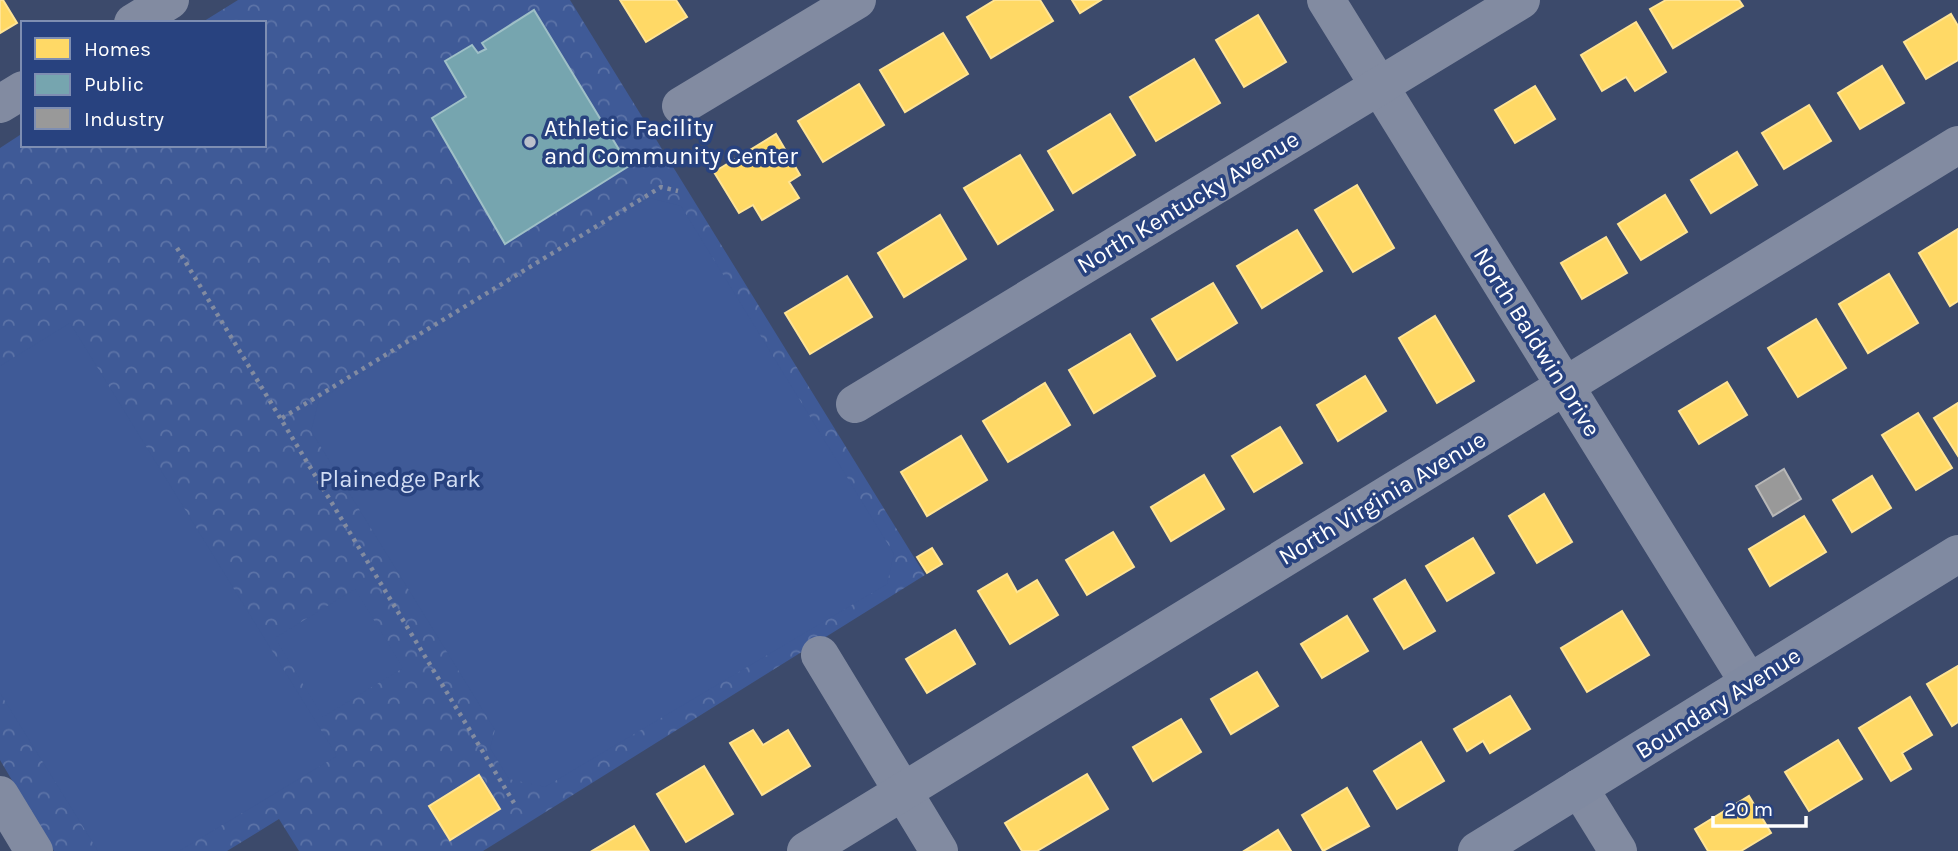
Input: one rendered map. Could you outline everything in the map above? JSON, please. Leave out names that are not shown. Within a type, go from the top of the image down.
[{"type":"main road","name":"Boundary Avenue","points":[[1477,851],[1958,554]]},
{"type":"street","points":[[136,21],[170,0]]},
{"type":"street","points":[[681,106],[857,0]]},
{"type":"street","name":"North Baldwin Drive","points":[[1326,0],[1749,683]]},
{"type":"street","name":"North Kentucky Avenue","points":[[855,404],[1521,0]]},
{"type":"street","points":[[0,104],[21,91]]},
{"type":"street","name":"North Virginia Avenue","points":[[806,851],[1958,145]]},
{"type":"street","points":[[820,655],[939,851]]},
{"type":"street","points":[[1579,788],[1618,851]]},
{"type":"street","points":[[0,795],[34,851]]},
{"type":"path","points":[[282,418],[661,187],[678,191]]},
{"type":"path","points":[[177,248],[514,803]]},
{"type":"green space","name":"Plainedge Park","points":[[238,0],[570,0],[925,575],[483,851],[299,851],[279,819],[227,851],[54,851],[0,760],[0,148],[21,134],[21,147],[266,147],[266,21],[204,21]]},
{"type":"green space","points":[[650,198],[681,206],[894,554],[887,584],[545,787],[509,779],[490,748],[495,730],[311,431],[319,400]]},
{"type":"green space","points":[[70,323],[337,756],[179,851],[98,851],[0,693],[0,366]]},
{"type":"green space","points":[[355,589],[403,668],[323,717],[275,638]]},
{"type":"building: Homes","points":[[0,0],[3,0],[17,23],[0,33]]},
{"type":"building: Homes","points":[[620,0],[676,0],[687,17],[646,42]]},
{"type":"building: Homes","points":[[995,0],[1040,0],[1053,21],[991,58],[967,17]]},
{"type":"building: Homes","points":[[1072,0],[1101,0],[1080,13]]},
{"type":"building: Homes","points":[[1666,0],[1739,0],[1743,6],[1673,48],[1650,9]]},
{"type":"building: Homes","points":[[1951,14],[1958,26],[1958,60],[1926,79],[1904,42]]},
{"type":"building: Homes","points":[[1258,15],[1286,62],[1244,87],[1216,40]]},
{"type":"building: Homes","points":[[1636,22],[1666,72],[1635,91],[1626,77],[1602,91],[1581,55]]},
{"type":"building: Homes","points":[[943,33],[968,74],[905,112],[880,70]]},
{"type":"building: Homes","points":[[1194,59],[1220,103],[1156,141],[1130,97]]},
{"type":"building: Homes","points":[[1882,66],[1904,103],[1860,129],[1838,93]]},
{"type":"building: Homes","points":[[859,84],[884,125],[823,162],[798,121]]},
{"type":"building: Homes","points":[[1535,86],[1555,119],[1515,143],[1495,110]]},
{"type":"building: Homes","points":[[1809,105],[1831,141],[1784,169],[1762,133]]},
{"type":"building: Homes","points":[[1110,114],[1135,155],[1073,193],[1048,151]]},
{"type":"building: Homes","points":[[776,134],[800,175],[789,182],[799,198],[762,220],[753,205],[739,213],[714,172]]},
{"type":"building: Homes","points":[[1737,152],[1757,185],[1711,213],[1691,180]]},
{"type":"building: Homes","points":[[1020,155],[1053,210],[998,244],[964,188]]},
{"type":"building: Homes","points":[[1357,185],[1394,248],[1353,272],[1315,210]]},
{"type":"building: Homes","points":[[1665,195],[1687,232],[1641,260],[1618,224]]},
{"type":"building: Homes","points":[[940,215],[966,259],[904,297],[878,253]]},
{"type":"building: Homes","points":[[1958,229],[1958,301],[1950,306],[1919,253]]},
{"type":"building: Homes","points":[[1297,230],[1322,271],[1262,308],[1237,266]]},
{"type":"building: Homes","points":[[1606,237],[1627,273],[1582,299],[1561,263]]},
{"type":"building: Homes","points":[[1889,274],[1918,323],[1868,353],[1839,304]]},
{"type":"building: Homes","points":[[847,276],[872,317],[810,354],[785,313]]},
{"type":"building: Homes","points":[[1213,283],[1237,323],[1177,360],[1152,319]]},
{"type":"building: Homes","points":[[1435,316],[1474,381],[1437,403],[1399,338]]},
{"type":"building: Homes","points":[[1816,319],[1846,368],[1798,397],[1768,348]]},
{"type":"building: Homes","points":[[1130,334],[1155,376],[1094,413],[1069,370]]},
{"type":"building: Homes","points":[[1365,376],[1386,411],[1338,441],[1317,405]]},
{"type":"building: Homes","points":[[1727,382],[1747,415],[1699,444],[1679,411]]},
{"type":"building: Homes","points":[[1045,383],[1070,425],[1008,462],[983,421]]},
{"type":"building: Homes","points":[[1958,403],[1958,456],[1934,418]]},
{"type":"building: Homes","points":[[1918,413],[1952,468],[1916,490],[1882,435]]},
{"type":"building: Homes","points":[[1280,427],[1302,463],[1254,492],[1232,456]]},
{"type":"building: Homes","points":[[961,436],[987,480],[927,516],[901,472]]},
{"type":"building: Homes","points":[[1204,475],[1224,509],[1171,541],[1151,507]]},
{"type":"building: Homes","points":[[1872,476],[1891,508],[1852,532],[1833,500]]},
{"type":"building: Homes","points":[[1544,494],[1572,542],[1537,563],[1509,516]]},
{"type":"building: Homes","points":[[1804,516],[1826,552],[1770,586],[1749,549]]},
{"type":"building: Homes","points":[[1113,532],[1134,567],[1087,595],[1066,560]]},
{"type":"building: Homes","points":[[1473,538],[1494,573],[1447,601],[1426,566]]},
{"type":"building: Homes","points":[[932,548],[942,564],[927,573],[917,557]]},
{"type":"building: Homes","points":[[1007,574],[1017,592],[1037,580],[1058,615],[1010,644],[978,591]]},
{"type":"building: Homes","points":[[1405,580],[1435,631],[1404,649],[1374,599]]},
{"type":"building: Homes","points":[[1622,611],[1649,655],[1587,692],[1561,648]]},
{"type":"building: Homes","points":[[1347,616],[1368,651],[1322,678],[1301,644]]},
{"type":"building: Homes","points":[[955,630],[975,664],[927,693],[906,659]]},
{"type":"building: Homes","points":[[1958,666],[1958,722],[1952,726],[1927,684]]},
{"type":"building: Homes","points":[[1257,672],[1278,706],[1231,734],[1211,699]]},
{"type":"building: Homes","points":[[1510,696],[1530,729],[1490,753],[1483,741],[1467,751],[1454,729]]},
{"type":"building: Homes","points":[[1910,697],[1932,735],[1902,753],[1911,769],[1891,781],[1859,728]]},
{"type":"building: Homes","points":[[1181,719],[1201,752],[1153,781],[1133,747]]},
{"type":"building: Homes","points":[[753,730],[763,745],[788,730],[810,766],[762,795],[730,743]]},
{"type":"building: Homes","points":[[1838,740],[1862,779],[1809,811],[1785,772]]},
{"type":"building: Homes","points":[[1421,742],[1444,781],[1397,809],[1374,771]]},
{"type":"building: Homes","points":[[704,766],[733,814],[686,842],[657,794]]},
{"type":"building: Homes","points":[[1087,774],[1108,809],[1037,851],[1022,851],[1005,823]]},
{"type":"building: Homes","points":[[479,775],[500,809],[450,840],[429,806]]},
{"type":"building: Homes","points":[[1347,788],[1369,826],[1323,851],[1302,815]]},
{"type":"building: Homes","points":[[1749,796],[1771,833],[1741,851],[1708,851],[1695,829]]},
{"type":"building: Homes","points":[[634,826],[649,851],[592,851]]},
{"type":"building: Homes","points":[[1278,830],[1291,851],[1244,851]]},
{"type":"building: Public","name":"Athletic Facility and Community Center","points":[[534,10],[629,166],[505,244],[432,118],[466,97],[445,61],[472,45],[478,53],[486,49],[482,43]]},
{"type":"building: Industry","points":[[1784,469],[1801,499],[1773,516],[1756,486]]},
{"type":"place","name":"Athletic Facility and Community Center","points":[[530,142]]}]
